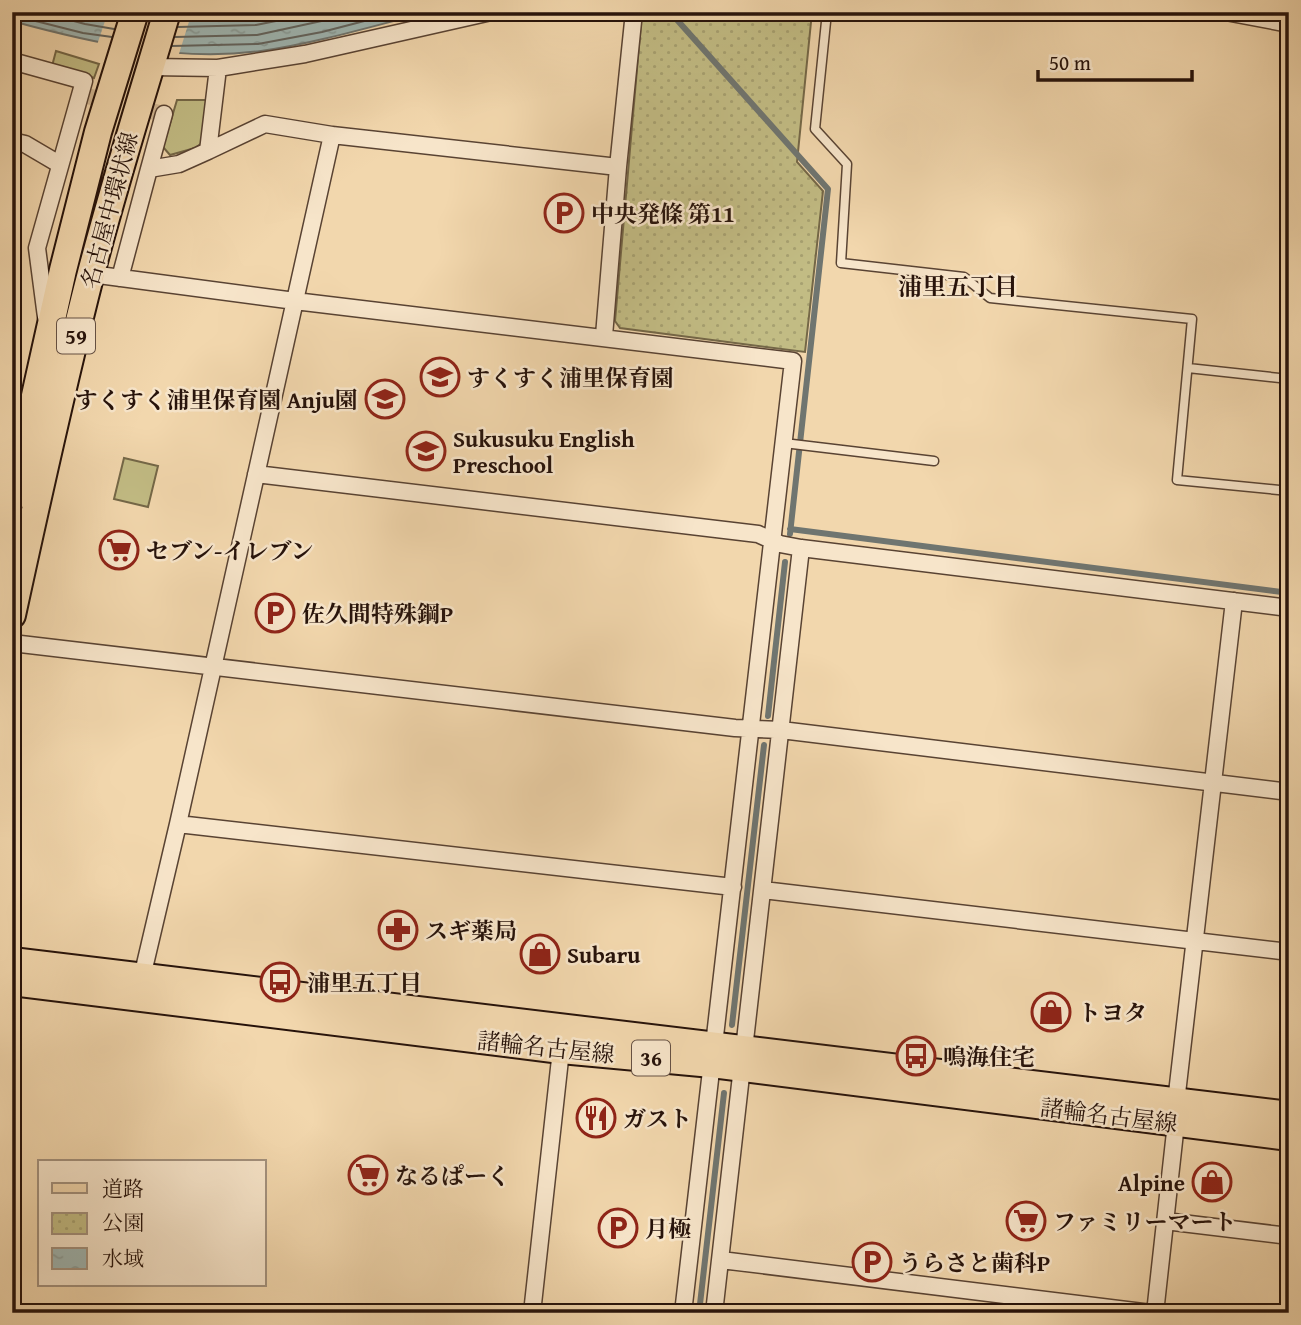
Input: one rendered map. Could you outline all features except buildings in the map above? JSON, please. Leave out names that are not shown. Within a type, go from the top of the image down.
[{"type":"main road","name":"名古屋中環状線","points":[[12,499],[17,463],[98,132],[135,12]]},
{"type":"main road","name":"名古屋中環状線","points":[[12,615],[91,274],[167,12]]},
{"type":"main road","name":"諸輪名古屋線","points":[[12,961],[142,977],[562,1039]]},
{"type":"main road","name":"諸輪名古屋線","points":[[12,982],[713,1055],[1176,1112],[1289,1115]]},
{"type":"main road","name":"諸輪名古屋線","points":[[1176,1112],[1289,1137]]},
{"type":"street","points":[[152,64],[219,68],[305,54],[491,12]]},
{"type":"street","points":[[604,337],[634,12]]},
{"type":"street","points":[[12,61],[83,81],[37,248],[48,334]]},
{"type":"street","points":[[208,151],[219,68]]},
{"type":"street","points":[[120,278],[164,114]]},
{"type":"street","points":[[149,169],[179,164],[265,124],[332,135],[618,167]]},
{"type":"street","points":[[142,977],[332,135]]},
{"type":"street","points":[[12,141],[24,144],[59,164]]},
{"type":"street","points":[[91,274],[793,361],[788,444],[772,541],[683,1313]]},
{"type":"street","points":[[257,474],[758,534],[772,541],[801,548],[1289,608]]},
{"type":"street","points":[[715,1313],[801,548]]},
{"type":"street","points":[[721,1260],[1153,1313],[1234,601]]},
{"type":"street","points":[[12,643],[750,729],[780,730],[1289,792]]},
{"type":"street","points":[[178,824],[733,887]]},
{"type":"street","points":[[762,890],[1289,952]]},
{"type":"street","points":[[531,1313],[562,1039]]},
{"type":"street","points":[[1165,1221],[1289,1236]]},
{"type":"lane","points":[[827,12],[815,129],[847,164],[841,263],[964,277],[990,298],[1192,319],[1177,480],[1289,491]]},
{"type":"lane","points":[[1205,12],[1289,28]]},
{"type":"lane","points":[[1188,368],[1289,379]]},
{"type":"lane","points":[[788,444],[934,461]]},
{"type":"green space","points":[[642,12],[812,12],[797,162],[823,191],[805,352],[620,328],[615,321]]},
{"type":"green space","points":[[56,51],[99,64],[94,78],[52,66]]},
{"type":"green space","points":[[177,100],[207,100],[202,143],[195,148],[170,155],[163,147]]},
{"type":"green space","points":[[124,458],[158,466],[148,507],[114,499]]},
{"type":"water","points":[[12,12],[428,12],[282,48],[229,54],[198,54],[135,48],[73,37],[12,21]]},
{"type":"pier","points":[[108,12],[192,12],[178,57],[97,45]]},
{"type":"waterway","points":[[670,12],[828,189],[790,534]]},
{"type":"waterway","points":[[790,529],[1289,593]]},
{"type":"waterway","points":[[768,716],[785,562]]},
{"type":"waterway","points":[[732,1025],[764,745]]},
{"type":"waterway","points":[[699,1313],[724,1093]]},
{"type":"tunnel","points":[[79,94],[164,114]]},
{"type":"place","name":"中央発條 第11","points":[[564,213]]},
{"type":"place","name":"すくすく浦里保育園","points":[[440,377]]},
{"type":"place","name":"すくすく浦里保育園 Anju園","points":[[385,399]]},
{"type":"place","name":"Sukusuku English Preschool","points":[[426,451]]},
{"type":"place","name":"セブン-イレブン","points":[[119,550]]},
{"type":"place","name":"佐久間特殊鋼P","points":[[275,613]]},
{"type":"place","name":"スギ薬局","points":[[398,930]]},
{"type":"place","name":"Subaru","points":[[540,954]]},
{"type":"place","name":"浦里五丁目","points":[[280,982]]},
{"type":"place","name":"トヨタ","points":[[1051,1012]]},
{"type":"place","name":"鳴海住宅","points":[[916,1056]]},
{"type":"place","name":"ガスト","points":[[596,1118]]},
{"type":"place","name":"なるぱーく","points":[[368,1175]]},
{"type":"place","name":"Alpine","points":[[1212,1182]]},
{"type":"place","name":"ファミリーマート","points":[[1026,1221]]},
{"type":"place","name":"月極","points":[[618,1228]]},
{"type":"place","name":"うらさと歯科P","points":[[872,1262]]},
{"type":"district","name":"浦里五丁目","points":[[958,286]]}]
